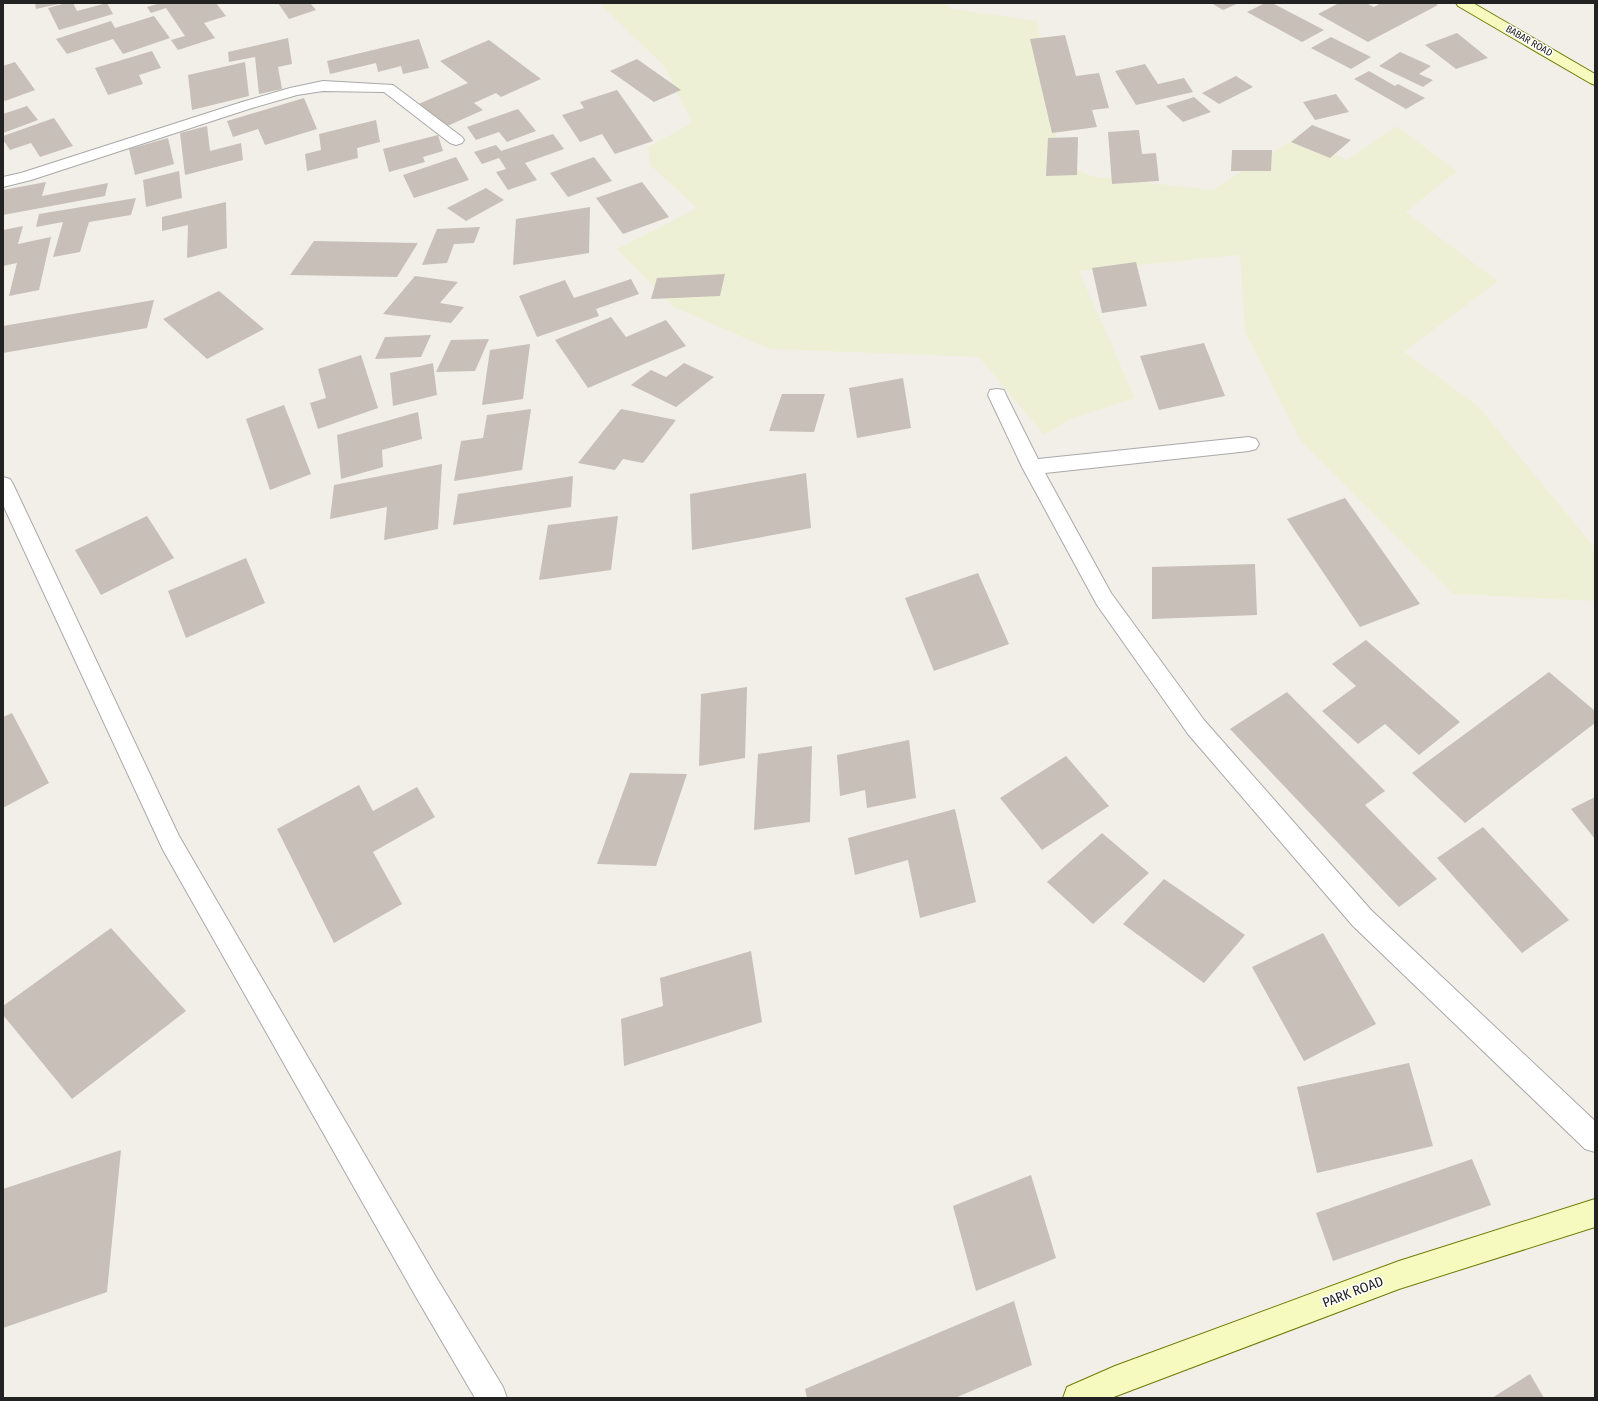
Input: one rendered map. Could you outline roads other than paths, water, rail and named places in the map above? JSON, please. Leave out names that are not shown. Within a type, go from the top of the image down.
[{"type":"main road","name":"BABAR ROAD","points":[[1463,3],[1595,80]]},
{"type":"main road","name":"PARK ROAD","points":[[1078,1398],[1115,1381],[1399,1275],[1595,1212]]},
{"type":"street","points":[[3,182],[24,177],[247,105],[295,91],[323,86],[388,88],[456,140]]},
{"type":"street","points":[[997,395],[1032,468],[1104,599],[1196,727],[1362,918],[1595,1139]]},
{"type":"street","points":[[1032,468],[1249,444]]},
{"type":"street","points":[[3,484],[172,843],[426,1287],[492,1398]]}]
